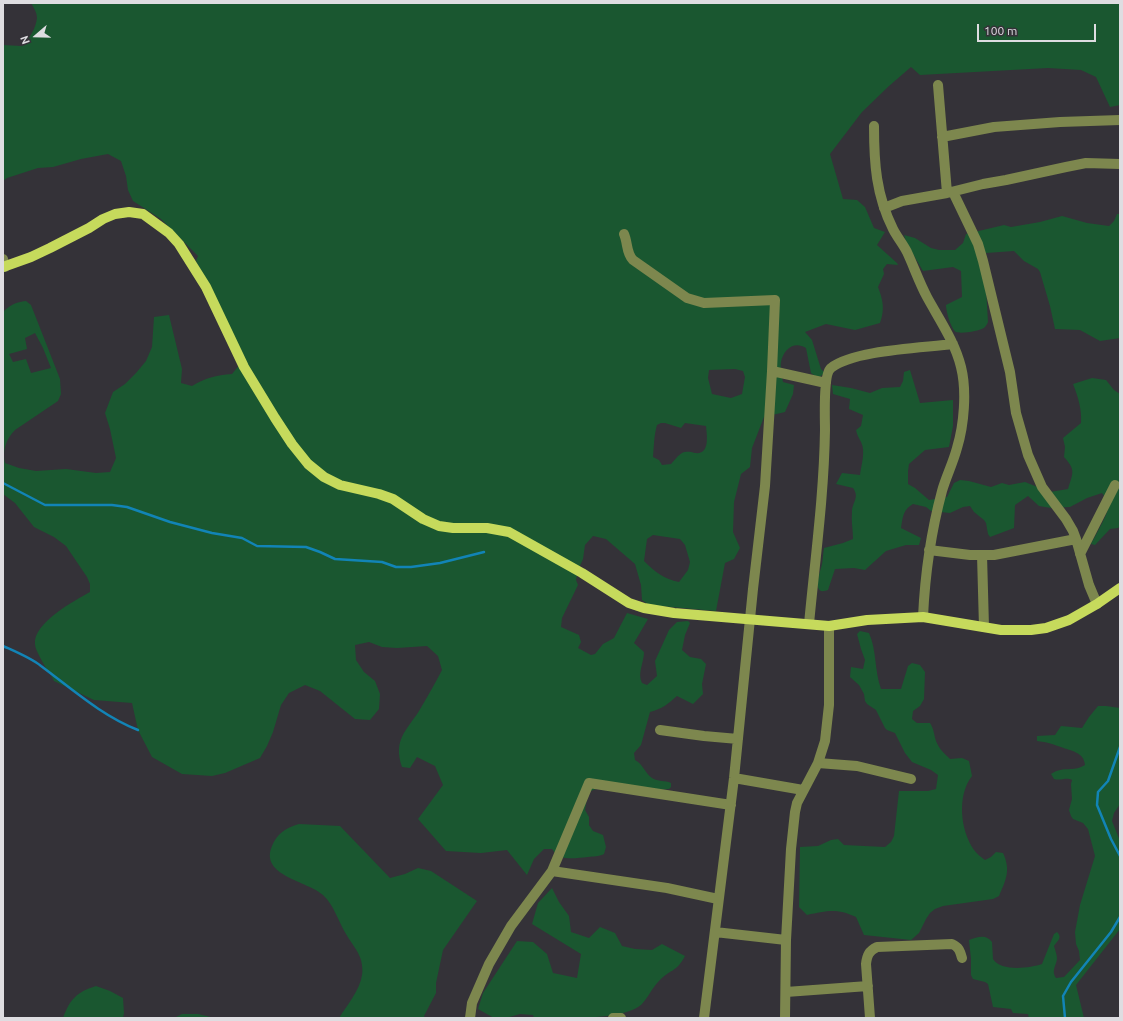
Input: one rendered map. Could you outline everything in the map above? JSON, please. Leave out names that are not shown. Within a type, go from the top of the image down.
[{"type":"main road","points":[[4,264],[31,257],[115,214],[129,212],[143,214],[169,233],[179,244],[206,287],[244,367],[274,418],[308,464],[324,477],[340,485],[379,494],[393,500],[423,519],[439,526],[498,529],[509,532],[582,573],[629,603],[644,608],[674,613],[829,626],[867,620],[923,617],[1001,630],[1031,630],[1046,628],[1069,620],[1097,604],[1120,588]]},
{"type":"street","points":[[938,85],[942,137],[950,192],[978,244],[1010,372],[1016,413],[1028,455],[1042,487],[1066,518],[1076,539],[1089,585],[1097,604]]},
{"type":"street","points":[[942,137],[994,127],[1060,122],[1120,120]]},
{"type":"street","points":[[874,126],[874,166],[884,208],[893,230],[907,252],[922,288],[953,344],[961,368],[963,383],[962,431],[942,491],[929,550],[926,568],[923,617]]},
{"type":"street","points":[[884,208],[902,201],[1086,163],[1120,164]]},
{"type":"street","points":[[624,234],[630,257],[633,260],[695,302],[704,303],[774,300],[772,371],[765,486],[734,778],[704,1018]]},
{"type":"street","points":[[809,624],[823,476],[826,383],[828,370],[845,360],[882,352],[953,344]]},
{"type":"street","points":[[772,371],[826,383]]},
{"type":"street","points":[[1080,554],[1115,485]]},
{"type":"street","points":[[929,550],[970,555],[994,555],[1076,539]]},
{"type":"street","points":[[982,555],[984,627]]},
{"type":"street","points":[[786,1018],[786,940],[791,849],[795,812],[803,790],[818,763],[825,741],[829,705],[829,626]]},
{"type":"street","points":[[660,730],[738,739]]},
{"type":"street","points":[[818,763],[857,766],[911,779]]},
{"type":"street","points":[[734,778],[803,790]]},
{"type":"street","points":[[470,1018],[472,1003],[489,964],[511,926],[552,871],[589,783],[730,805]]},
{"type":"street","points":[[552,871],[676,889],[718,899]]},
{"type":"street","points":[[715,932],[786,940]]},
{"type":"street","points":[[870,1018],[866,964],[867,957],[870,952],[877,947],[952,944],[959,950],[962,958]]},
{"type":"street","points":[[786,992],[868,986]]},
{"type":"street","points":[[613,1018],[621,1018]]},
{"type":"green space","points":[[31,3],[1120,3],[1120,105],[1110,107],[1096,77],[1081,70],[1048,68],[920,75],[911,67],[862,112],[830,154],[843,199],[857,200],[865,207],[874,228],[885,232],[877,245],[898,265],[887,264],[883,269],[884,274],[878,287],[883,305],[880,323],[855,330],[826,324],[805,332],[812,340],[821,369],[825,373],[818,378],[811,373],[806,348],[797,345],[793,346],[784,354],[781,364],[783,382],[794,385],[793,394],[785,412],[764,417],[752,448],[750,467],[741,474],[734,502],[733,532],[740,548],[734,559],[725,563],[716,611],[649,605],[642,600],[641,585],[635,564],[606,539],[593,536],[585,545],[583,559],[578,570],[576,580],[578,585],[562,618],[561,627],[579,635],[581,642],[578,648],[591,655],[595,654],[603,644],[614,638],[627,613],[648,619],[634,643],[644,652],[640,675],[642,683],[647,685],[657,676],[655,661],[669,630],[677,622],[688,621],[690,623],[685,635],[682,650],[690,657],[701,659],[706,664],[702,684],[703,694],[693,704],[677,696],[665,706],[650,712],[641,745],[634,753],[635,760],[652,778],[671,783],[671,787],[669,789],[626,791],[599,788],[588,792],[585,810],[589,817],[589,825],[593,831],[603,835],[606,847],[604,854],[600,856],[563,858],[552,849],[544,849],[534,859],[527,875],[507,850],[481,853],[446,851],[418,819],[443,785],[435,766],[417,757],[410,768],[402,767],[399,750],[402,736],[419,711],[442,670],[438,656],[427,646],[397,648],[382,647],[369,642],[355,645],[356,660],[364,672],[375,681],[380,694],[379,709],[370,720],[355,719],[320,691],[305,685],[289,693],[281,705],[273,732],[260,758],[225,773],[212,776],[182,774],[152,757],[138,730],[132,703],[94,700],[54,681],[48,672],[35,647],[36,636],[40,628],[47,621],[65,607],[90,592],[90,584],[87,577],[66,546],[54,537],[34,527],[15,503],[3,494],[3,312],[19,302],[26,301],[31,305],[60,379],[61,394],[58,401],[15,430],[7,441],[4,450],[5,463],[19,468],[36,471],[66,469],[96,473],[110,472],[116,458],[105,413],[113,392],[125,384],[146,361],[152,347],[154,317],[169,315],[182,369],[181,383],[192,386],[211,377],[232,374],[245,358],[196,261],[198,256],[161,219],[133,201],[128,190],[126,176],[121,161],[108,154],[81,159],[53,167],[38,168],[7,178],[3,181],[3,45],[21,46],[34,30],[37,18],[36,12]],"holes":[[[35,333],[51,368],[31,373],[26,359],[13,362],[9,354],[27,349],[25,338]],[[735,369],[743,371],[745,377],[742,394],[731,398],[712,394],[708,378],[709,370]],[[665,423],[681,428],[685,423],[706,426],[707,439],[705,448],[700,453],[682,453],[671,464],[662,465],[659,460],[653,457],[657,425]],[[653,535],[680,539],[685,545],[690,562],[688,570],[679,582],[660,574],[644,561],[647,539]]]},
{"type":"green space","points":[[1117,214],[1120,214],[1120,338],[1100,341],[1080,330],[1055,329],[1040,272],[1038,269],[1024,261],[1014,251],[986,253],[982,267],[986,288],[988,322],[985,327],[979,330],[959,333],[956,332],[951,324],[946,305],[962,297],[961,271],[953,267],[923,271],[907,244],[904,235],[915,238],[931,248],[939,250],[955,250],[963,243],[966,234],[1004,225],[1011,227],[1040,222],[1062,216],[1087,223],[1109,226],[1114,221]]},
{"type":"green space","points":[[910,370],[920,403],[953,400],[953,426],[949,447],[925,450],[909,464],[908,484],[929,500],[947,497],[954,483],[960,480],[991,487],[1002,483],[1009,485],[1025,482],[1050,492],[1068,489],[1072,469],[1064,457],[1065,447],[1063,438],[1081,423],[1079,403],[1073,384],[1092,378],[1106,380],[1114,390],[1120,394],[1120,526],[1118,528],[1110,529],[1095,545],[1091,544],[1108,508],[1102,493],[1087,498],[1070,507],[1051,508],[1039,506],[1028,496],[1015,505],[1014,528],[990,537],[986,523],[970,506],[963,507],[950,513],[931,511],[926,507],[913,504],[905,511],[901,528],[921,538],[919,545],[906,545],[886,551],[865,570],[854,568],[835,569],[828,590],[819,590],[818,582],[824,548],[853,539],[852,509],[856,497],[855,491],[853,488],[836,484],[842,473],[860,475],[863,454],[862,446],[856,430],[861,426],[863,415],[849,409],[850,399],[833,394],[832,385],[870,393],[882,388],[900,387],[903,381],[904,372]]},
{"type":"green space","points":[[860,631],[869,633],[872,640],[877,674],[881,689],[901,689],[908,666],[912,663],[920,665],[925,672],[924,699],[920,706],[913,711],[912,719],[917,723],[930,723],[937,744],[950,759],[962,758],[969,761],[972,776],[964,793],[962,813],[963,823],[969,842],[974,850],[985,860],[996,852],[1003,853],[1007,865],[1007,875],[999,896],[993,899],[943,906],[935,909],[926,919],[919,933],[911,940],[864,935],[856,917],[837,911],[820,912],[807,915],[799,907],[800,847],[818,846],[831,840],[838,839],[844,845],[885,847],[891,842],[894,836],[899,791],[928,791],[936,789],[938,775],[931,770],[912,762],[905,753],[895,733],[885,728],[876,710],[865,701],[864,694],[859,685],[850,677],[851,667],[863,669],[865,660],[857,634]]},
{"type":"green space","points":[[1098,706],[1120,708],[1120,804],[1114,813],[1112,821],[1120,841],[1120,929],[1076,985],[1084,1018],[1029,1018],[1028,1014],[1013,1013],[1011,1009],[993,1007],[988,984],[973,979],[971,975],[969,940],[979,937],[990,939],[992,942],[993,959],[997,963],[1002,966],[1023,968],[1042,964],[1054,934],[1057,932],[1059,934],[1059,938],[1054,946],[1057,957],[1054,971],[1056,978],[1064,977],[1080,960],[1075,932],[1080,905],[1095,856],[1088,829],[1083,823],[1073,819],[1069,810],[1072,799],[1072,780],[1054,779],[1051,774],[1056,771],[1076,769],[1085,765],[1080,755],[1052,744],[1037,741],[1037,736],[1055,735],[1061,726],[1082,728]]},
{"type":"green space","points":[[299,824],[340,826],[390,878],[405,874],[418,868],[431,871],[477,901],[443,950],[436,983],[436,993],[424,1016],[425,1018],[339,1018],[356,992],[361,981],[362,970],[360,956],[327,899],[316,890],[278,871],[272,864],[270,856],[274,841],[279,834],[290,827]]},
{"type":"green space","points":[[552,888],[559,902],[569,916],[571,932],[589,938],[600,927],[615,933],[622,946],[635,949],[652,950],[662,944],[685,956],[676,968],[663,977],[641,1005],[620,1014],[590,1018],[534,1018],[533,1015],[520,1014],[506,1018],[494,1018],[478,1009],[483,993],[517,941],[533,942],[547,954],[553,973],[577,978],[581,954],[532,924],[538,903]]},
{"type":"green space","points":[[96,986],[123,998],[123,1018],[63,1018],[68,1006],[75,997]]},
{"type":"green space","points":[[182,1014],[198,1014],[215,1018],[174,1018]]},
{"type":"waterway","points":[[3,483],[45,505],[112,505],[127,507],[170,522],[212,533],[242,538],[257,546],[306,547],[335,559],[382,562],[396,567],[411,567],[440,563],[484,552]]},
{"type":"waterway","points":[[3,646],[32,660],[100,710],[138,730]]},
{"type":"waterway","points":[[1120,747],[1108,781],[1098,792],[1097,805],[1111,839],[1120,856]]},
{"type":"waterway","points":[[1065,1018],[1063,996],[1071,982],[1111,932],[1120,917]]}]
